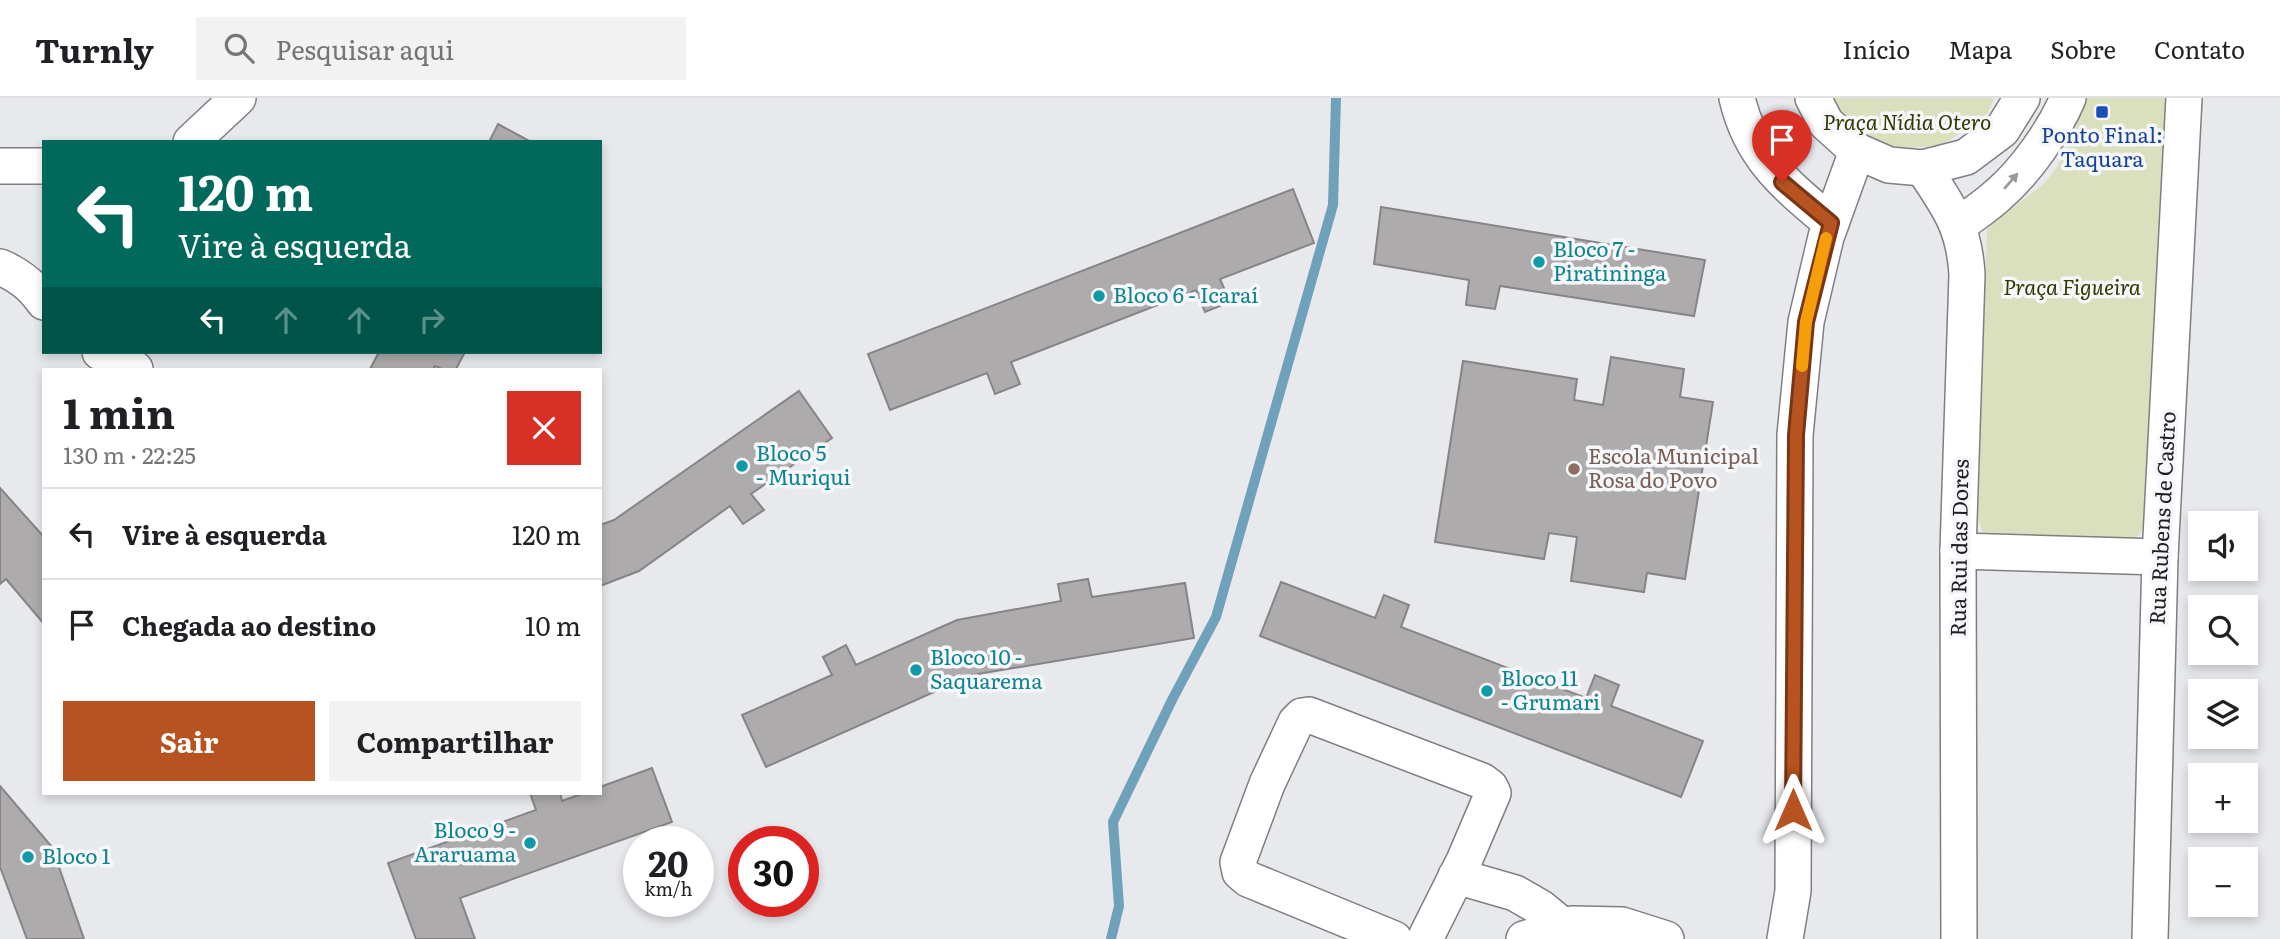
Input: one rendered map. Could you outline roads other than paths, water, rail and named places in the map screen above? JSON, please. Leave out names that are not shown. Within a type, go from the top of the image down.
[{"type":"street","points":[[193,140],[238,98]]},
{"type":"street","points":[[1737,98],[1742,120],[1759,153],[1782,182],[1831,223]]},
{"type":"street","points":[[1813,98],[1826,123],[1857,151],[1889,164],[1923,168],[1966,157],[2003,130],[2022,98]]},
{"type":"street","points":[[1959,225],[1999,194],[2038,150],[2060,117],[2068,98]]},
{"type":"street","name":"Rua Rubens de Castro","points":[[2150,939],[2160,557],[2184,98]]},
{"type":"street","points":[[1785,939],[1793,891],[1796,435],[1806,322],[1831,223],[1857,151]]},
{"type":"street","points":[[0,166],[42,166]]},
{"type":"street","name":"Rua Rui das Dores","points":[[1923,168],[1959,225],[1966,249],[1958,551],[1959,939]]},
{"type":"street","points":[[0,267],[18,275],[36,290],[42,299]]},
{"type":"street","points":[[104,354],[133,368]]},
{"type":"street","points":[[1958,551],[2160,557]]},
{"type":"street","points":[[1394,939],[1248,879],[1240,872],[1238,862],[1267,784],[1296,722],[1302,716],[1309,715],[1482,781],[1490,787],[1493,793],[1425,939]]},
{"type":"street","points":[[1456,876],[1515,893],[1541,908],[1563,926]]},
{"type":"street","points":[[1524,939],[1572,924],[1622,925],[1667,939]]},
{"type":"waterway","points":[[1111,939],[1119,906],[1113,822],[1216,617],[1333,205],[1336,98]]},
{"type":"place","name":"Ponto Final: Taquara","points":[[2102,112]]},
{"type":"place","name":"Bloco 7 - Piratininga","points":[[1539,262]]},
{"type":"place","name":"Bloco 6 - Icaraí","points":[[1099,296]]},
{"type":"place","name":"Bloco 5 - Muriqui","points":[[742,466]]},
{"type":"place","name":"Escola Municipal Rosa do Povo","points":[[1574,469]]},
{"type":"place","name":"Bloco 10 - Saquarema","points":[[916,670]]},
{"type":"place","name":"Bloco 11 - Grumari","points":[[1487,691]]},
{"type":"place","name":"Bloco 9 - Araruama","points":[[530,843]]},
{"type":"place","name":"Bloco 1","points":[[28,857]]},
{"type":"park label","name":"Praça Nídia Otero","points":[[1907,123]]},
{"type":"park label","name":"Praça Figueira","points":[[2072,288]]}]
